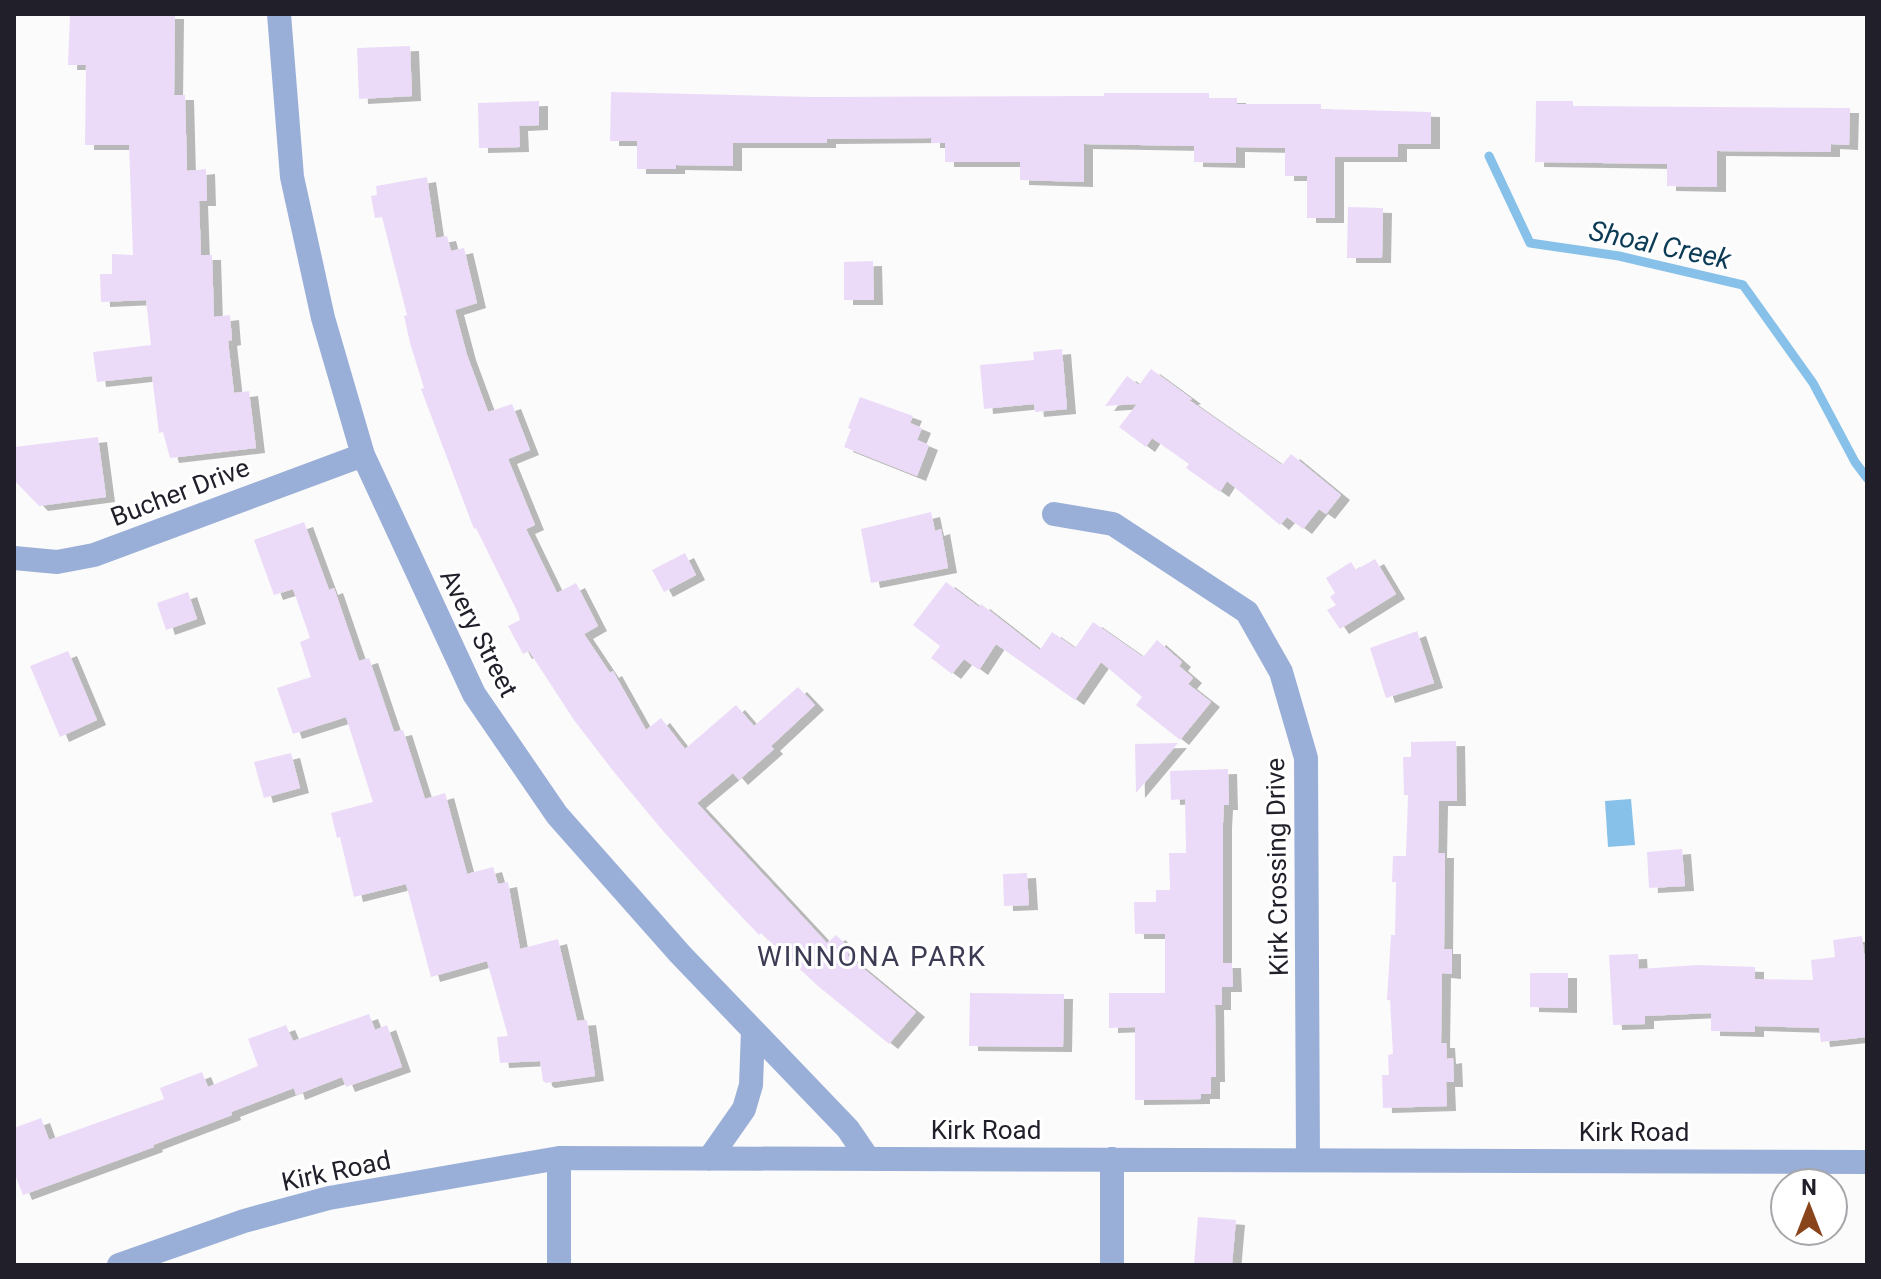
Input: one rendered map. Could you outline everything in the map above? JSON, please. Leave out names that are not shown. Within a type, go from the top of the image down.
[{"type":"street","name":"Avery Street","points":[[279,14],[292,177],[323,318],[363,455],[474,694],[557,815],[680,954],[848,1129],[867,1157]]},
{"type":"street","name":"Bucher Drive","points":[[14,558],[57,562],[94,555],[363,455]]},
{"type":"street","name":"Kirk Crossing Drive","points":[[1054,514],[1113,524],[1247,612],[1281,672],[1306,758],[1308,1160]]},
{"type":"street","points":[[709,1159],[744,1109],[751,1085],[753,1030]]},
{"type":"street","points":[[559,1158],[559,1265]]},
{"type":"street","name":"Kirk Road","points":[[119,1265],[244,1221],[329,1198],[559,1158],[1867,1162]]},
{"type":"street","points":[[1112,1159],[1112,1265]]},
{"type":"water","points":[[1631,799],[1635,845],[1608,847],[1605,801]]},
{"type":"building","points":[[70,14],[175,14],[174,95],[185,95],[187,171],[206,169],[207,201],[199,201],[201,255],[212,255],[214,317],[230,315],[232,340],[228,341],[234,393],[249,391],[256,448],[170,458],[163,432],[159,433],[152,376],[97,382],[93,352],[151,345],[146,300],[101,302],[100,274],[112,274],[112,254],[133,255],[129,145],[85,145],[86,65],[68,65]]},
{"type":"building","points":[[410,46],[412,96],[359,99],[357,48]]},
{"type":"building","points":[[611,92],[813,97],[1209,93],[1209,98],[1237,98],[1237,104],[1321,104],[1321,109],[1431,112],[1431,144],[1398,144],[1398,157],[1335,157],[1335,218],[1307,218],[1307,176],[1285,176],[1285,148],[1236,147],[1236,163],[1194,162],[1194,146],[1084,144],[1084,182],[1020,180],[1020,162],[945,162],[945,143],[931,143],[931,138],[733,143],[733,166],[676,165],[676,169],[637,169],[637,141],[610,141]]},
{"type":"building","points":[[539,101],[539,125],[519,126],[520,147],[479,148],[478,103]]},
{"type":"building","points":[[1536,101],[1573,101],[1573,106],[1850,108],[1849,145],[1831,144],[1831,152],[1717,151],[1717,187],[1667,186],[1667,164],[1535,162]]},
{"type":"building","points":[[427,177],[436,238],[447,236],[451,251],[464,248],[477,303],[455,310],[467,355],[488,412],[512,404],[530,450],[508,459],[535,525],[526,529],[557,593],[576,583],[598,626],[584,634],[610,673],[613,671],[646,730],[661,718],[685,749],[736,705],[754,726],[798,687],[815,705],[771,746],[774,749],[739,780],[733,773],[697,803],[827,943],[836,935],[852,950],[847,955],[916,1012],[889,1044],[818,986],[761,933],[759,935],[723,897],[614,772],[574,720],[529,651],[523,654],[508,626],[520,620],[518,613],[474,529],[421,389],[424,388],[410,343],[404,316],[407,315],[382,217],[375,218],[371,196],[377,195],[376,186]]},
{"type":"building","points":[[1348,207],[1383,208],[1382,258],[1347,258]]},
{"type":"building","points":[[873,261],[874,300],[844,300],[844,262]]},
{"type":"building","points":[[1062,349],[1067,409],[1035,412],[1034,404],[984,409],[980,365],[1034,360],[1033,352]]},
{"type":"building","points":[[1151,369],[1192,399],[1189,400],[1282,465],[1291,454],[1341,495],[1326,514],[1319,509],[1303,529],[1287,517],[1280,525],[1227,481],[1220,492],[1186,468],[1189,464],[1152,438],[1146,447],[1119,427],[1137,404],[1105,406],[1127,376],[1139,385]]},
{"type":"building","points":[[860,397],[913,416],[910,423],[922,428],[917,440],[929,445],[917,476],[844,447]]},
{"type":"building","points":[[98,437],[106,497],[39,506],[14,480],[14,447]]},
{"type":"building","points":[[931,512],[935,531],[941,529],[948,568],[871,583],[861,529]]},
{"type":"building","points":[[304,522],[329,590],[334,588],[359,661],[369,658],[394,732],[403,730],[425,799],[445,793],[467,874],[493,867],[498,884],[508,882],[520,949],[558,939],[577,1021],[587,1020],[595,1076],[546,1083],[540,1061],[500,1063],[497,1037],[508,1036],[487,961],[431,977],[406,884],[354,897],[331,813],[373,802],[346,717],[293,734],[277,688],[311,677],[300,642],[310,638],[293,589],[274,595],[254,540]]},
{"type":"building","points":[[685,553],[696,575],[664,592],[652,570]]},
{"type":"building","points":[[1375,559],[1396,594],[1340,629],[1327,610],[1336,605],[1330,597],[1335,593],[1326,578],[1351,562],[1356,570]]},
{"type":"building","points":[[946,582],[979,607],[981,604],[1040,650],[1052,632],[1075,648],[1093,622],[1143,657],[1157,640],[1182,662],[1179,666],[1193,678],[1188,684],[1211,702],[1180,740],[1136,705],[1142,697],[1101,662],[1075,700],[996,644],[979,670],[964,659],[952,674],[931,658],[940,646],[913,625]]},
{"type":"building","points":[[188,592],[197,619],[166,630],[157,603]]},
{"type":"building","points":[[1417,631],[1434,683],[1386,698],[1370,648]]},
{"type":"building","points":[[68,651],[97,720],[60,737],[30,666]]},
{"type":"building","points":[[1456,741],[1457,801],[1439,801],[1438,853],[1445,853],[1444,949],[1452,949],[1452,974],[1442,973],[1441,1043],[1446,1043],[1447,1059],[1453,1058],[1454,1082],[1446,1082],[1447,1106],[1383,1108],[1382,1075],[1389,1075],[1388,1055],[1393,1054],[1390,1000],[1387,1000],[1391,935],[1395,935],[1393,856],[1406,856],[1408,795],[1404,795],[1403,757],[1411,757],[1411,742]]},
{"type":"building","points":[[1178,743],[1136,793],[1135,744]]},
{"type":"building","points":[[291,753],[300,788],[264,798],[254,762]]},
{"type":"building","points":[[1228,769],[1229,805],[1224,805],[1223,823],[1223,963],[1232,963],[1233,987],[1222,987],[1222,1005],[1215,1005],[1216,1077],[1211,1077],[1211,1094],[1201,1094],[1201,1099],[1135,1100],[1135,1027],[1109,1028],[1109,993],[1165,993],[1165,934],[1135,934],[1134,902],[1156,902],[1156,890],[1170,890],[1169,853],[1186,853],[1185,799],[1171,800],[1170,771]]},
{"type":"building","points":[[1682,849],[1685,886],[1649,888],[1647,852]]},
{"type":"building","points":[[1027,873],[1029,905],[1004,906],[1003,874]]},
{"type":"building","points":[[1862,936],[1867,978],[1867,1037],[1821,1042],[1819,1028],[1755,1026],[1755,1032],[1711,1031],[1711,1013],[1645,1016],[1645,1024],[1613,1025],[1609,955],[1638,954],[1639,969],[1698,965],[1755,967],[1755,979],[1813,980],[1811,960],[1835,957],[1833,940]]},
{"type":"building","points":[[1530,973],[1568,973],[1568,1008],[1530,1007]]},
{"type":"building","points":[[970,993],[1064,994],[1063,1047],[969,1046]]},
{"type":"building","points":[[369,1014],[375,1030],[387,1025],[402,1067],[346,1087],[342,1077],[296,1095],[294,1088],[154,1147],[23,1195],[14,1172],[14,1128],[41,1118],[49,1140],[164,1099],[160,1088],[202,1072],[208,1087],[258,1066],[248,1039],[286,1025],[293,1041]]},
{"type":"building","points":[[1198,1217],[1236,1220],[1232,1265],[1194,1265]]},
{"type":"waterway","name":"Shoal Creek","points":[[1489,156],[1530,243],[1619,256],[1743,285],[1813,383],[1855,462],[1867,478]]},
{"type":"district","name":"WINNONA PARK","points":[[872,956]]}]
